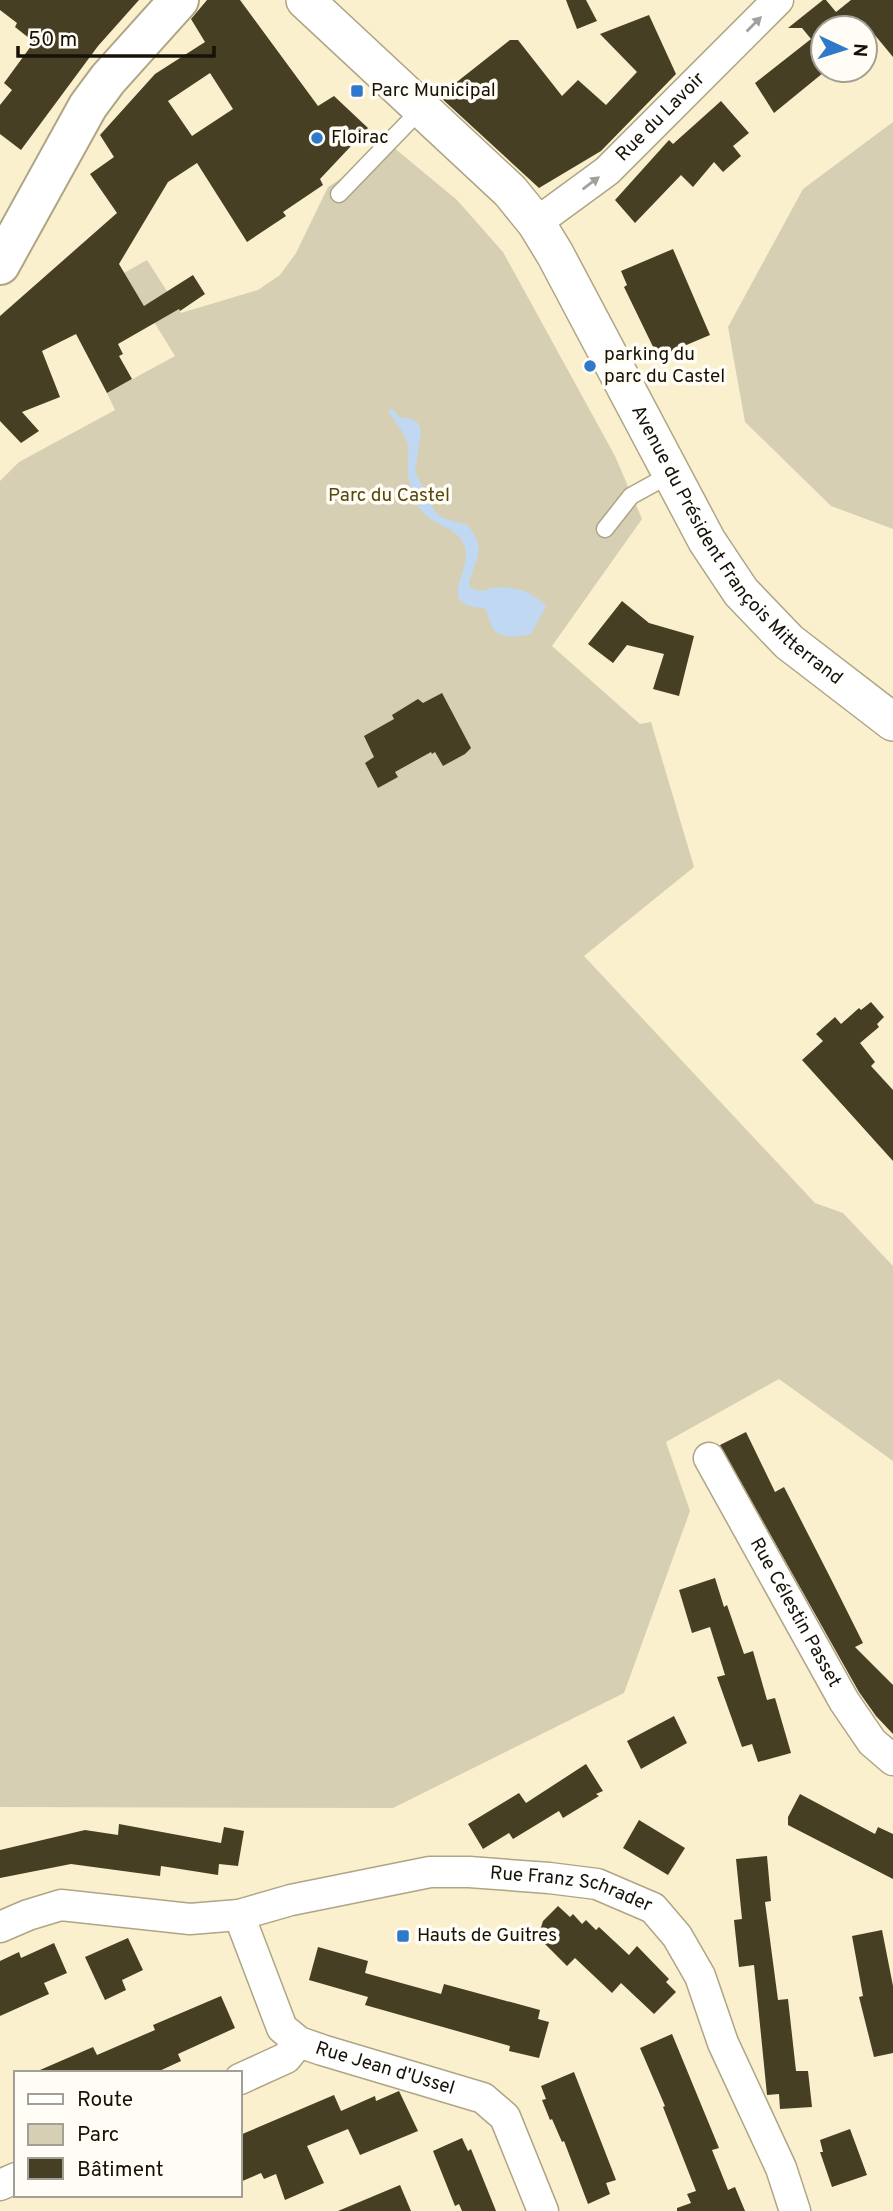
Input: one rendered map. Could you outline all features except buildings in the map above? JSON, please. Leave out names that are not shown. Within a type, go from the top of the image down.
[{"type":"main road","points":[[0,265],[88,106],[108,79],[179,0]]},
{"type":"street","name":"Avenue du Président François Mitterrand","points":[[305,0],[510,191],[536,223],[555,254],[707,541],[741,592],[789,642],[893,722]]},
{"type":"street","name":"Rue du Lavoir","points":[[536,223],[607,171],[778,0]]},
{"type":"street","name":"Rue Célestin Passet","points":[[709,1458],[844,1701],[872,1742],[893,1760]]},
{"type":"street","name":"Rue Franz Schrader","points":[[0,1927],[61,1905],[190,1919],[239,1915],[291,1900],[430,1872],[522,1876],[597,1884],[653,1908],[677,1936],[700,1976],[723,2043],[781,2168],[795,2211]]},
{"type":"street","name":"Rue Jean d'Ussel","points":[[239,1915],[282,2028],[299,2042],[483,2098],[505,2117],[543,2211]]},
{"type":"street","points":[[242,2078],[286,2058],[299,2042]]},
{"type":"lane","points":[[339,194],[422,108]]},
{"type":"lane","points":[[605,529],[631,496],[671,474]]},
{"type":"green space","points":[[893,122],[893,529],[831,506],[745,422],[728,327],[803,189]]},
{"type":"green space","name":"Parc du Castel","points":[[381,137],[457,200],[503,252],[615,456],[642,519],[552,646],[640,724],[651,722],[694,867],[584,956],[815,1203],[843,1213],[893,1266],[893,1461],[779,1379],[666,1442],[690,1511],[624,1693],[393,1808],[0,1807],[0,481],[19,462],[115,410],[107,393],[175,356],[124,273],[147,260],[181,313],[258,290],[280,275],[296,253],[328,187],[359,167]]},
{"type":"water","points":[[393,409],[399,417],[412,419],[419,424],[421,433],[415,471],[434,510],[440,517],[467,525],[477,540],[478,554],[469,583],[471,588],[480,591],[501,587],[515,588],[534,596],[546,606],[531,634],[514,637],[498,633],[484,608],[469,606],[461,601],[458,586],[466,557],[465,547],[457,535],[432,520],[419,507],[408,475],[407,442],[388,410]]},
{"type":"place","name":"Parc Municipal","points":[[357,91]]},
{"type":"place","name":"Floirac","points":[[317,138]]},
{"type":"place","name":"parking du parc du Castel","points":[[590,366]]},
{"type":"place","name":"Hauts de Guitres","points":[[403,1936]]}]
